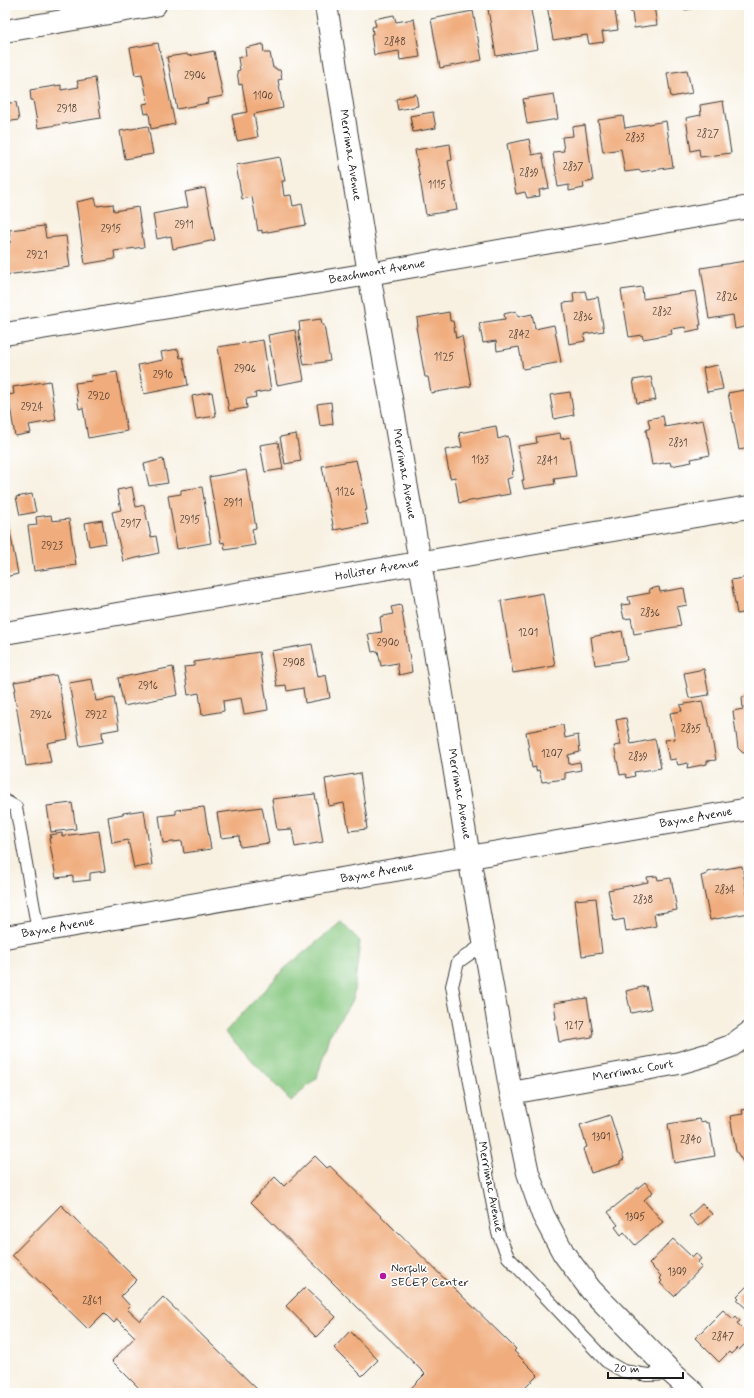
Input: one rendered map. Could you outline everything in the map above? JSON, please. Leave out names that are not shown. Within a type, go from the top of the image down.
[{"type":"street","points":[[5,31],[155,5]]},
{"type":"street","name":"Merrimac Avenue","points":[[326,5],[369,274],[420,562],[469,857],[511,1093],[528,1173],[543,1215],[564,1254],[591,1290],[673,1374],[694,1393]]},
{"type":"street","name":"Beachmont Avenue","points":[[5,334],[369,274],[749,207]]},
{"type":"street","name":"Hollister Avenue","points":[[5,633],[749,507]]},
{"type":"street","name":"Bayne Avenue","points":[[5,937],[749,809]]},
{"type":"street","name":"Merrimac Court","points":[[511,1093],[679,1063],[724,1049],[731,1046],[749,1033]]},
{"type":"lane","points":[[5,801],[16,807],[38,931]]},
{"type":"lane","name":"Merrimac Avenue","points":[[484,943],[458,962],[452,986],[498,1233],[508,1257],[606,1362],[623,1371],[648,1375],[673,1374]]},
{"type":"green space","points":[[341,922],[360,941],[353,999],[329,1036],[317,1078],[291,1101],[225,1032],[284,969]]},
{"type":"building","points":[[514,5],[530,5],[538,49],[496,56],[488,9]]},
{"type":"building","points":[[547,5],[614,5],[618,30],[602,32],[604,42],[589,44],[587,35],[553,40]]},
{"type":"building","points":[[629,5],[654,6],[657,25],[634,28],[632,12],[630,12]]},
{"type":"building","points":[[683,5],[707,5],[707,6],[684,10]]},
{"type":"building","points":[[721,5],[741,5],[741,6],[722,9]]},
{"type":"building","points":[[473,11],[482,60],[440,68],[431,19]]},
{"type":"building","points":[[394,15],[396,22],[414,19],[420,57],[400,60],[399,51],[374,55],[371,34],[373,34],[372,27],[376,26],[374,19]]},
{"type":"building","points":[[158,43],[175,124],[151,129],[149,113],[145,114],[143,104],[148,103],[142,74],[135,75],[130,48]]},
{"type":"building","points":[[263,44],[264,53],[270,53],[273,68],[280,70],[282,79],[278,80],[283,108],[254,114],[258,137],[237,141],[232,115],[247,112],[242,84],[239,85],[237,71],[240,70],[238,58],[246,56],[245,48]]},
{"type":"building","points":[[214,51],[223,96],[207,99],[208,103],[177,109],[167,57],[187,54],[188,56]]},
{"type":"building","points":[[687,70],[692,93],[671,97],[667,73]]},
{"type":"building","points":[[95,78],[101,118],[38,128],[30,90],[61,85],[61,90],[79,87],[77,81]]},
{"type":"building","points":[[416,94],[418,106],[398,110],[396,99]]},
{"type":"building","points":[[554,94],[558,119],[527,124],[523,99]]},
{"type":"building","points":[[723,101],[731,153],[700,157],[699,149],[691,151],[686,118],[701,115],[700,105]]},
{"type":"building","points":[[16,102],[19,120],[5,122],[5,104]]},
{"type":"building","points":[[433,112],[436,128],[413,132],[410,116]]},
{"type":"building","points":[[623,116],[625,128],[666,121],[673,167],[640,172],[640,170],[625,172],[621,149],[603,152],[598,120]]},
{"type":"building","points":[[585,125],[593,181],[583,183],[584,188],[569,191],[569,185],[558,187],[553,152],[564,151],[562,137],[573,136],[572,127]]},
{"type":"building","points":[[148,126],[153,154],[125,159],[120,131]]},
{"type":"building","points":[[529,139],[532,155],[542,153],[549,188],[539,190],[540,196],[527,198],[525,192],[516,194],[507,144]]},
{"type":"building","points":[[450,144],[452,160],[448,161],[457,210],[426,215],[415,150]]},
{"type":"building","points":[[280,157],[285,181],[282,181],[284,196],[291,195],[293,206],[302,204],[306,225],[262,233],[262,230],[258,231],[252,197],[242,199],[236,165]]},
{"type":"building","points":[[205,188],[215,240],[173,249],[171,236],[157,239],[153,214],[188,207],[185,192]]},
{"type":"building","points":[[95,198],[97,206],[113,204],[114,211],[138,207],[144,247],[114,251],[115,259],[85,264],[76,202]]},
{"type":"building","points":[[44,226],[46,238],[66,236],[70,267],[5,275],[5,242],[11,242],[9,230]]},
{"type":"building","points":[[745,261],[749,279],[749,326],[735,329],[733,315],[709,319],[701,268]]},
{"type":"building","points":[[642,287],[643,299],[695,291],[701,325],[699,325],[700,329],[686,332],[685,327],[671,329],[672,334],[643,339],[642,335],[629,337],[621,290]]},
{"type":"building","points":[[585,291],[587,299],[598,297],[604,331],[584,334],[585,341],[569,344],[563,303],[574,302],[573,293]]},
{"type":"building","points":[[516,311],[518,317],[532,314],[535,329],[554,325],[561,362],[523,369],[519,347],[497,351],[496,341],[483,343],[479,323],[505,319],[504,314]]},
{"type":"building","points":[[449,312],[450,321],[453,321],[456,338],[462,336],[471,386],[431,393],[428,377],[425,377],[416,327],[418,326],[417,318]]},
{"type":"building","points":[[321,319],[322,325],[324,325],[330,361],[304,365],[298,330],[300,330],[299,322]]},
{"type":"building","points":[[295,330],[304,380],[277,385],[268,335]]},
{"type":"building","points":[[263,340],[271,390],[255,393],[256,397],[246,399],[247,408],[229,411],[218,347]]},
{"type":"building","points":[[178,349],[180,358],[183,357],[188,385],[144,394],[138,365],[163,360],[161,352]]},
{"type":"building","points":[[718,365],[723,389],[707,392],[703,368]]},
{"type":"building","points":[[117,372],[127,431],[88,438],[83,408],[79,409],[75,383],[92,381],[91,376]]},
{"type":"building","points":[[651,377],[656,400],[637,403],[633,380]]},
{"type":"building","points":[[50,381],[56,420],[29,425],[31,433],[15,436],[8,395],[14,394],[13,387]]},
{"type":"building","points":[[749,389],[749,448],[739,450],[728,393]]},
{"type":"building","points":[[212,392],[216,416],[196,419],[192,396]]},
{"type":"building","points":[[570,392],[574,415],[554,419],[550,395]]},
{"type":"building","points":[[331,402],[333,424],[320,426],[317,404]]},
{"type":"building","points":[[663,416],[665,427],[703,420],[710,455],[691,459],[692,462],[671,466],[670,462],[652,465],[646,430],[650,428],[648,419]]},
{"type":"building","points":[[496,426],[498,439],[508,436],[514,471],[512,471],[513,477],[507,479],[510,494],[459,503],[455,477],[450,478],[445,450],[462,447],[459,433]]},
{"type":"building","points":[[560,433],[561,439],[570,437],[576,476],[554,479],[555,484],[524,489],[522,480],[524,480],[518,446],[537,443],[536,437]]},
{"type":"building","points":[[296,434],[301,461],[285,464],[280,437]]},
{"type":"building","points":[[278,442],[283,469],[265,472],[260,445]]},
{"type":"building","points":[[163,459],[168,483],[149,486],[144,464]]},
{"type":"building","points":[[356,460],[367,510],[365,510],[368,524],[334,530],[322,466]]},
{"type":"building","points":[[246,470],[256,528],[252,529],[255,545],[225,550],[224,542],[221,543],[209,477]]},
{"type":"building","points":[[132,487],[136,507],[144,505],[151,537],[156,536],[159,553],[123,561],[112,512],[121,510],[117,490]]},
{"type":"building","points":[[202,487],[211,543],[177,549],[168,496],[181,494],[181,490]]},
{"type":"building","points":[[32,494],[36,512],[20,515],[16,497]]},
{"type":"building","points":[[51,515],[52,521],[69,519],[76,565],[34,571],[28,526],[37,525],[36,517]]},
{"type":"building","points":[[5,516],[7,516],[18,574],[5,577]]},
{"type":"building","points":[[102,520],[106,543],[89,546],[85,523]]},
{"type":"building","points":[[749,577],[749,612],[737,614],[731,580]]},
{"type":"building","points":[[659,587],[660,592],[684,588],[687,605],[677,607],[681,626],[634,634],[631,618],[624,619],[621,605],[630,604],[628,597],[650,593],[649,589]]},
{"type":"building","points":[[543,593],[555,666],[513,673],[501,601]]},
{"type":"building","points":[[401,605],[412,672],[399,675],[397,663],[381,666],[378,651],[372,652],[368,634],[382,632],[380,617],[393,614],[391,607]]},
{"type":"building","points":[[622,631],[627,660],[595,665],[591,637]]},
{"type":"building","points":[[312,644],[318,677],[326,675],[330,698],[305,703],[303,688],[287,691],[286,685],[277,686],[271,651]]},
{"type":"building","points":[[259,652],[268,710],[244,714],[241,698],[223,701],[224,711],[202,715],[199,693],[188,695],[184,667],[194,666],[194,662]]},
{"type":"building","points":[[173,667],[178,695],[124,706],[118,678]]},
{"type":"building","points":[[704,669],[709,695],[689,698],[684,673]]},
{"type":"building","points":[[56,675],[59,683],[68,739],[47,743],[51,762],[26,766],[14,691],[16,690],[14,682]]},
{"type":"building","points":[[92,679],[96,701],[114,698],[119,729],[102,732],[103,742],[80,746],[69,683]]},
{"type":"building","points":[[749,696],[749,752],[743,753],[738,748],[733,711],[743,709],[742,697]]},
{"type":"building","points":[[702,701],[706,718],[708,718],[716,760],[707,761],[707,764],[687,768],[688,763],[678,765],[676,759],[669,760],[665,740],[675,739],[670,713],[682,711],[680,705]]},
{"type":"building","points":[[626,718],[631,744],[655,739],[661,768],[634,772],[635,776],[627,778],[626,774],[620,775],[614,746],[621,745],[616,720]]},
{"type":"building","points":[[563,725],[565,738],[578,735],[580,752],[568,755],[569,764],[580,762],[581,770],[565,773],[565,779],[542,782],[539,770],[536,771],[536,767],[532,768],[526,732]]},
{"type":"building","points":[[360,773],[367,829],[349,831],[344,803],[329,806],[325,779]]},
{"type":"building","points":[[315,794],[323,842],[295,847],[292,829],[277,830],[272,799]]},
{"type":"building","points":[[72,803],[76,829],[51,832],[47,806]]},
{"type":"building","points":[[204,807],[211,849],[184,853],[182,841],[163,843],[159,816],[176,814],[176,810]]},
{"type":"building","points":[[262,807],[269,843],[240,847],[239,836],[221,838],[217,813]]},
{"type":"building","points":[[144,810],[152,865],[134,868],[128,840],[112,843],[108,817]]},
{"type":"building","points":[[99,831],[105,871],[90,873],[90,880],[73,882],[73,876],[56,878],[49,838],[51,838],[50,835],[62,833],[62,836]]},
{"type":"building","points":[[742,866],[749,904],[749,913],[710,920],[701,876],[707,874],[707,872]]},
{"type":"building","points":[[657,876],[658,880],[671,878],[677,910],[654,914],[656,926],[626,932],[624,919],[614,921],[608,890],[648,882],[647,877]]},
{"type":"building","points":[[596,898],[602,953],[582,956],[575,900]]},
{"type":"building","points":[[646,986],[651,1009],[631,1013],[626,991]]},
{"type":"building","points":[[587,998],[593,1034],[592,1037],[559,1042],[554,1003]]},
{"type":"building","points":[[749,1109],[749,1171],[736,1151],[730,1116],[743,1114],[742,1110]]},
{"type":"building","points":[[610,1115],[624,1159],[620,1161],[620,1164],[591,1173],[583,1149],[587,1147],[580,1125]]},
{"type":"building","points":[[699,1119],[700,1122],[705,1121],[706,1123],[709,1123],[715,1156],[674,1163],[668,1124]]},
{"type":"building","name":"Norfolk SECEP Center","points":[[315,1156],[327,1168],[330,1166],[516,1349],[514,1351],[538,1375],[520,1393],[406,1393],[425,1374],[251,1202],[275,1177],[284,1186]]},
{"type":"building","points":[[645,1182],[653,1192],[644,1200],[663,1222],[635,1245],[624,1232],[621,1235],[615,1227],[618,1225],[608,1212]]},
{"type":"building","points":[[702,1204],[712,1214],[698,1226],[689,1216]]},
{"type":"building","points":[[61,1205],[137,1280],[121,1296],[130,1306],[127,1309],[140,1321],[163,1297],[261,1393],[144,1393],[112,1361],[135,1337],[117,1319],[114,1323],[104,1313],[88,1329],[12,1255]]},
{"type":"building","points":[[673,1239],[692,1257],[696,1253],[701,1259],[697,1262],[702,1267],[674,1296],[660,1283],[662,1281],[659,1278],[661,1276],[649,1264]]},
{"type":"building","points":[[749,1284],[749,1311],[737,1300],[739,1298],[737,1296]]},
{"type":"building","points":[[305,1287],[336,1317],[316,1337],[286,1306]]},
{"type":"building","points":[[723,1310],[733,1319],[736,1316],[740,1321],[737,1323],[749,1335],[749,1340],[739,1350],[737,1348],[731,1354],[729,1352],[719,1362],[695,1338]]},
{"type":"building","points":[[350,1331],[378,1360],[362,1376],[334,1348]]},
{"type":"place","name":"Norfolk SECEP Center","points":[[383,1276]]}]
